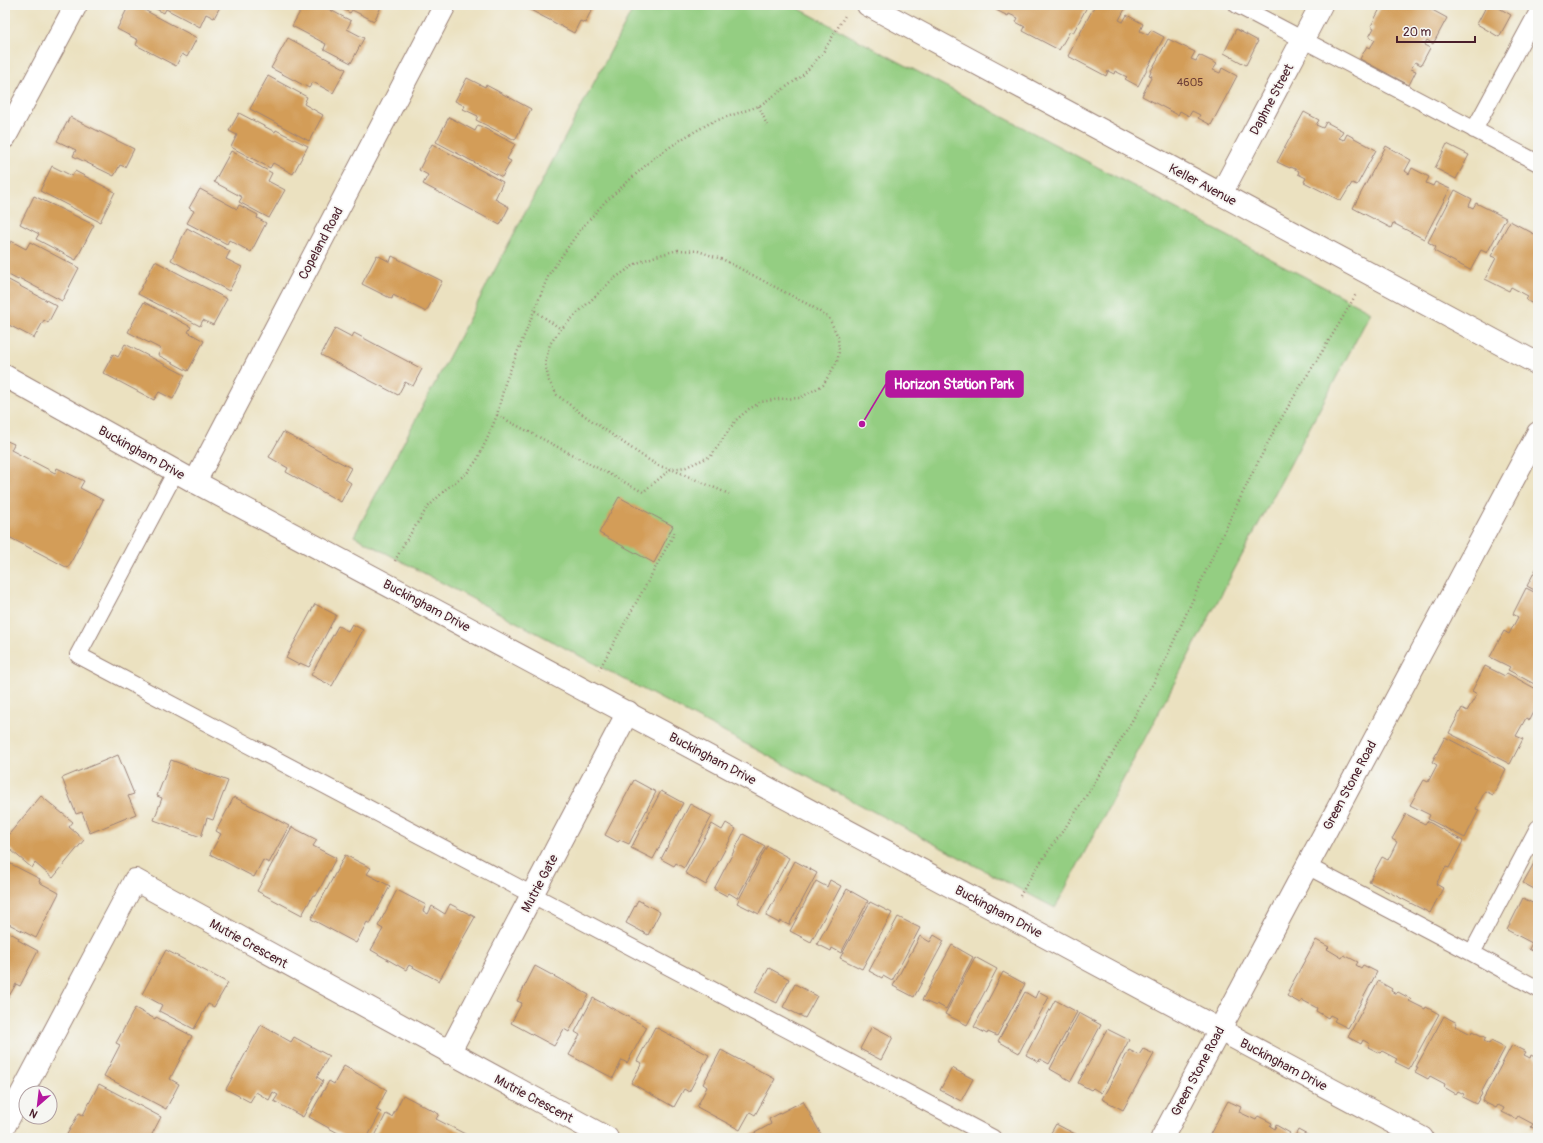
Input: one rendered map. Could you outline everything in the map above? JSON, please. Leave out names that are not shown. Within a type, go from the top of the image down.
[{"type":"street","points":[[5,137],[76,5]]},
{"type":"street","name":"Copeland Road","points":[[195,482],[446,5]]},
{"type":"street","name":"Daphne Street","points":[[1221,194],[1321,5]]},
{"type":"street","name":"Keller Avenue","points":[[882,8],[1221,194],[1538,364]]},
{"type":"street","name":"Buckingham Drive","points":[[5,376],[195,482],[1010,916],[1422,1138]]},
{"type":"street","name":"Green Stone Road","points":[[1162,1138],[1538,433]]},
{"type":"street","name":"Mutrie Gate","points":[[449,1053],[628,712]]},
{"type":"street","name":"Mutrie Crescent","points":[[5,1125],[135,880],[607,1138]]},
{"type":"lane","points":[[1237,5],[1538,164]]},
{"type":"lane","points":[[1474,130],[1538,11]]},
{"type":"lane","points":[[176,471],[78,655],[993,1138]]},
{"type":"lane","points":[[1472,952],[1538,828]]},
{"type":"lane","points":[[1307,866],[1472,952],[1538,989]]},
{"type":"path","points":[[385,582],[402,547],[427,508],[446,489],[468,473],[477,460],[497,415],[505,383],[549,274],[580,230],[604,203],[655,157],[685,137],[712,122],[759,106],[802,76],[822,54],[847,12]]},
{"type":"path","points":[[759,106],[767,125]]},
{"type":"path","points":[[497,415],[642,492],[671,469],[686,467],[711,456],[736,420],[749,409],[761,402],[800,398],[823,385],[837,362],[839,352],[838,337],[829,318],[812,306],[724,260],[698,251],[678,250],[656,256],[637,263],[612,280],[561,329],[550,344],[545,363],[549,381],[557,395],[578,412],[644,457],[660,466],[671,469],[728,494]]},
{"type":"path","points":[[1010,916],[1028,881],[1076,811],[1145,699],[1161,669],[1272,435],[1328,344],[1367,272]]},
{"type":"path","points":[[535,311],[561,329]]},
{"type":"path","points":[[587,691],[675,532]]},
{"type":"green space","points":[[635,5],[792,5],[1371,312],[1055,908],[354,536]]},
{"type":"building","points":[[129,5],[135,5],[197,38],[187,57],[182,54],[176,66],[136,45],[138,40],[117,29]]},
{"type":"building","points":[[148,5],[221,5],[214,18],[206,14],[200,27],[166,9],[164,13]]},
{"type":"building","points":[[307,5],[321,5],[351,21],[347,29],[364,38],[351,63],[324,49],[326,44],[292,26],[302,8],[305,10]]},
{"type":"building","points":[[335,5],[382,5],[374,21],[352,10],[350,13]]},
{"type":"building","points":[[521,5],[594,5],[585,23],[580,21],[574,33]]},
{"type":"building","points":[[999,5],[1088,5],[1073,33],[1070,31],[1059,50],[1023,31],[1025,27],[1016,22],[1018,18],[1009,14],[1008,16],[996,10]]},
{"type":"building","points":[[1095,5],[1118,5],[1125,9],[1119,20],[1123,22],[1127,15],[1143,24],[1140,31],[1148,35],[1151,30],[1164,37],[1138,86],[1125,79],[1127,77],[1115,71],[1114,74],[1108,71],[1106,76],[1068,56]]},
{"type":"building","points":[[1382,5],[1423,5],[1447,18],[1433,44],[1427,40],[1424,45],[1430,48],[1421,65],[1415,62],[1411,69],[1416,71],[1409,85],[1360,59],[1367,46],[1370,48],[1375,40],[1369,37],[1374,28],[1371,26]]},
{"type":"building","points":[[1487,5],[1494,5],[1511,15],[1499,37],[1477,24]]},
{"type":"building","points":[[1236,29],[1258,41],[1246,65],[1224,53]]},
{"type":"building","points":[[288,38],[346,69],[333,93],[313,82],[309,88],[271,68]]},
{"type":"building","points":[[1168,39],[1195,52],[1191,59],[1196,61],[1199,55],[1217,64],[1213,70],[1220,73],[1222,68],[1237,76],[1211,125],[1198,118],[1200,115],[1192,111],[1189,116],[1180,111],[1178,115],[1142,96],[1152,76],[1149,75]]},
{"type":"building","points":[[268,76],[307,97],[304,104],[323,115],[309,141],[250,109]]},
{"type":"building","points":[[467,78],[485,87],[486,85],[531,109],[515,140],[476,120],[478,116],[463,109],[465,106],[455,101]]},
{"type":"building","points":[[1304,112],[1319,120],[1316,125],[1323,128],[1326,122],[1343,131],[1339,138],[1344,140],[1347,134],[1376,150],[1357,185],[1352,183],[1341,201],[1304,182],[1306,178],[1298,174],[1299,171],[1277,162]]},
{"type":"building","points":[[239,113],[275,132],[276,130],[308,146],[293,174],[273,163],[270,168],[231,147],[237,135],[229,131]]},
{"type":"building","points":[[70,117],[134,149],[125,167],[120,165],[114,176],[73,156],[76,150],[57,141]]},
{"type":"building","points":[[449,117],[475,131],[478,125],[515,144],[507,159],[511,161],[502,177],[436,142]]},
{"type":"building","points":[[432,144],[503,182],[495,199],[509,207],[500,225],[423,184],[428,175],[419,170]]},
{"type":"building","points":[[1447,144],[1469,155],[1456,179],[1435,168]]},
{"type":"building","points":[[1386,146],[1411,160],[1405,171],[1409,174],[1412,168],[1429,177],[1426,183],[1433,186],[1435,182],[1450,189],[1424,239],[1393,223],[1391,228],[1353,208]]},
{"type":"building","points":[[231,151],[272,173],[268,181],[285,190],[269,218],[239,202],[242,197],[214,182]]},
{"type":"building","points":[[52,166],[72,176],[75,171],[115,192],[100,222],[40,191]]},
{"type":"building","points":[[200,189],[237,209],[239,205],[258,215],[257,218],[266,223],[251,252],[229,240],[227,244],[187,223],[194,211],[189,208]]},
{"type":"building","points":[[1455,190],[1472,199],[1469,206],[1473,208],[1476,203],[1506,218],[1487,253],[1481,250],[1470,270],[1434,251],[1436,247],[1428,242]]},
{"type":"building","points":[[34,196],[94,225],[76,260],[36,239],[39,234],[20,224]]},
{"type":"building","points":[[1510,221],[1538,236],[1538,307],[1526,300],[1528,296],[1511,287],[1509,291],[1485,279],[1496,258],[1491,256]]},
{"type":"building","points":[[187,228],[230,251],[226,259],[242,267],[229,291],[171,260]]},
{"type":"building","points":[[11,241],[26,249],[30,242],[79,268],[62,301],[19,278],[18,280],[5,273],[5,253]]},
{"type":"building","points":[[377,255],[390,262],[392,256],[442,281],[426,312],[393,295],[392,299],[362,284]]},
{"type":"building","points":[[155,261],[227,299],[213,325],[203,320],[200,326],[138,294]]},
{"type":"building","points":[[5,278],[57,306],[48,323],[44,320],[34,338],[5,323]]},
{"type":"building","points":[[144,302],[191,327],[188,332],[204,341],[188,371],[158,355],[161,349],[128,332]]},
{"type":"building","points":[[335,328],[352,337],[354,333],[422,369],[413,386],[405,382],[398,395],[321,355]]},
{"type":"building","points":[[125,344],[185,375],[173,399],[159,392],[154,400],[103,373],[113,354],[118,357]]},
{"type":"building","points":[[283,432],[351,468],[345,479],[351,483],[341,502],[286,472],[288,468],[269,457]]},
{"type":"building","points":[[5,440],[14,444],[11,450],[55,473],[57,468],[84,481],[80,488],[103,500],[68,568],[5,535]]},
{"type":"building","points":[[619,497],[673,526],[654,563],[599,533]]},
{"type":"building","points":[[1538,565],[1538,592],[1527,586]]},
{"type":"building","points":[[1526,588],[1538,594],[1538,686],[1508,670],[1510,667],[1490,657],[1504,631],[1509,634],[1518,617],[1513,614]]},
{"type":"building","points":[[315,604],[336,615],[309,667],[300,663],[299,665],[286,658]]},
{"type":"building","points":[[352,624],[363,630],[332,686],[311,675],[338,626],[348,631]]},
{"type":"building","points":[[1485,666],[1505,676],[1507,673],[1538,690],[1538,702],[1529,720],[1526,718],[1516,736],[1523,739],[1510,764],[1449,733],[1462,708],[1467,711],[1477,694],[1472,691]]},
{"type":"building","points":[[1445,737],[1506,769],[1493,795],[1485,791],[1476,809],[1479,810],[1465,838],[1428,819],[1430,815],[1410,805],[1424,780],[1428,782],[1437,765],[1432,762]]},
{"type":"building","points":[[118,755],[134,794],[128,796],[136,814],[90,833],[82,812],[76,814],[62,778]]},
{"type":"building","points":[[171,760],[228,781],[213,820],[207,818],[201,837],[154,820],[162,798],[157,796]]},
{"type":"building","points":[[634,780],[656,792],[629,844],[620,840],[618,842],[605,835]]},
{"type":"building","points":[[661,791],[683,803],[653,859],[631,848]]},
{"type":"building","points":[[41,796],[73,822],[69,827],[84,840],[53,878],[35,863],[32,868],[5,845],[5,839]]},
{"type":"building","points":[[234,797],[289,826],[269,863],[263,860],[254,877],[210,854],[221,834],[216,831]]},
{"type":"building","points":[[690,804],[712,816],[684,868],[676,863],[674,866],[661,859]]},
{"type":"building","points":[[1406,814],[1425,824],[1427,821],[1463,841],[1449,868],[1446,867],[1436,884],[1443,888],[1430,913],[1369,882],[1382,857],[1388,860],[1397,842],[1392,839]]},
{"type":"building","points":[[726,823],[736,829],[706,885],[685,873],[712,824],[722,830]]},
{"type":"building","points":[[292,827],[317,840],[313,846],[336,858],[316,896],[313,895],[302,915],[257,891]]},
{"type":"building","points":[[743,834],[765,846],[737,898],[729,893],[727,896],[714,889]]},
{"type":"building","points":[[767,846],[789,858],[759,914],[737,903]]},
{"type":"building","points":[[345,855],[371,868],[367,874],[390,886],[370,924],[367,922],[356,943],[311,919]]},
{"type":"building","points":[[1538,856],[1538,891],[1523,883]]},
{"type":"building","points":[[5,861],[40,879],[39,882],[59,893],[36,938],[5,922]]},
{"type":"building","points":[[795,861],[817,873],[789,925],[780,921],[779,923],[766,916]]},
{"type":"building","points":[[830,880],[841,886],[811,942],[790,931],[816,881],[827,887]]},
{"type":"building","points":[[847,889],[868,901],[841,953],[832,948],[831,951],[817,944]]},
{"type":"building","points":[[397,890],[426,905],[423,911],[428,914],[432,906],[445,914],[450,904],[475,917],[439,981],[409,965],[406,970],[371,950],[383,929],[378,926]]},
{"type":"building","points":[[1523,898],[1538,906],[1538,954],[1529,949],[1532,943],[1507,930]]},
{"type":"building","points":[[638,900],[660,912],[648,935],[626,923]]},
{"type":"building","points":[[870,902],[892,913],[862,969],[840,958]]},
{"type":"building","points":[[898,917],[920,928],[892,981],[883,976],[882,978],[869,971]]},
{"type":"building","points":[[5,930],[19,938],[18,940],[38,951],[20,986],[16,984],[5,1003]]},
{"type":"building","points":[[934,935],[944,941],[914,997],[893,986],[920,936],[930,942]]},
{"type":"building","points":[[1316,940],[1329,947],[1327,949],[1342,958],[1344,955],[1358,962],[1356,965],[1361,968],[1363,965],[1377,972],[1348,1028],[1334,1021],[1336,1018],[1330,1015],[1328,1018],[1316,1011],[1317,1008],[1302,1000],[1300,1003],[1287,996],[1290,991],[1288,991]]},
{"type":"building","points":[[952,945],[973,957],[946,1009],[937,1004],[936,1006],[922,1000]]},
{"type":"building","points":[[166,950],[228,983],[214,1007],[208,1004],[194,1029],[159,1011],[162,1005],[142,994]]},
{"type":"building","points":[[975,957],[997,969],[967,1025],[945,1014]]},
{"type":"building","points":[[535,966],[589,995],[569,1032],[564,1029],[554,1046],[511,1023],[522,1003],[517,1001]]},
{"type":"building","points":[[769,968],[789,979],[777,1003],[755,992]]},
{"type":"building","points":[[1003,972],[1025,984],[997,1036],[988,1032],[987,1034],[974,1027]]},
{"type":"building","points":[[1378,981],[1392,989],[1391,991],[1396,994],[1398,992],[1411,999],[1409,1001],[1425,1009],[1426,1007],[1439,1014],[1409,1069],[1395,1062],[1397,1059],[1382,1051],[1380,1053],[1368,1047],[1370,1044],[1363,1040],[1361,1044],[1348,1037]]},
{"type":"building","points":[[795,984],[817,996],[805,1018],[783,1007]]},
{"type":"building","points":[[1038,991],[1049,997],[1019,1053],[998,1041],[1025,992],[1035,998]]},
{"type":"building","points":[[593,998],[647,1027],[627,1063],[622,1060],[613,1078],[569,1055],[580,1035],[575,1032]]},
{"type":"building","points":[[1055,1000],[1077,1012],[1049,1064],[1040,1059],[1039,1062],[1026,1055]]},
{"type":"building","points":[[135,1008],[192,1036],[170,1079],[179,1084],[166,1109],[104,1076],[120,1045],[116,1043]]},
{"type":"building","points":[[1079,1013],[1101,1025],[1071,1081],[1050,1069]]},
{"type":"building","points":[[1444,1016],[1457,1023],[1455,1026],[1471,1034],[1472,1031],[1486,1038],[1484,1041],[1489,1044],[1491,1041],[1505,1048],[1476,1104],[1462,1097],[1464,1094],[1458,1091],[1456,1094],[1444,1087],[1445,1084],[1430,1076],[1428,1079],[1415,1072],[1418,1067],[1416,1067]]},
{"type":"building","points":[[261,1025],[291,1042],[294,1037],[329,1056],[317,1077],[323,1081],[303,1117],[274,1101],[278,1095],[273,1092],[269,1100],[256,1092],[250,1102],[226,1089]]},
{"type":"building","points":[[872,1026],[893,1037],[881,1060],[860,1049]]},
{"type":"building","points":[[655,1027],[709,1055],[689,1092],[684,1089],[674,1107],[631,1083],[642,1063],[637,1061]]},
{"type":"building","points":[[1107,1029],[1129,1040],[1101,1093],[1093,1088],[1091,1090],[1078,1083]]},
{"type":"building","points":[[1512,1045],[1526,1052],[1524,1055],[1530,1058],[1531,1055],[1538,1059],[1538,1130],[1531,1127],[1533,1124],[1518,1116],[1516,1119],[1502,1112],[1504,1108],[1498,1105],[1496,1108],[1482,1101]]},
{"type":"building","points":[[1143,1049],[1154,1054],[1123,1110],[1102,1099],[1129,1050],[1139,1055]]},
{"type":"building","points":[[721,1050],[775,1079],[755,1115],[750,1112],[740,1130],[697,1107],[707,1087],[703,1084]]},
{"type":"building","points":[[344,1066],[387,1090],[376,1110],[381,1112],[367,1138],[347,1138],[309,1117],[329,1081],[334,1084]]},
{"type":"building","points":[[952,1068],[973,1079],[961,1101],[940,1090]]},
{"type":"building","points":[[99,1084],[161,1117],[150,1138],[65,1138],[79,1113],[83,1115]]},
{"type":"building","points":[[403,1095],[439,1114],[436,1119],[467,1135],[465,1138],[374,1138],[386,1114],[392,1117]]},
{"type":"building","points":[[803,1101],[823,1138],[753,1138],[751,1135],[771,1124],[769,1119]]},
{"type":"building","points":[[1228,1101],[1241,1107],[1239,1112],[1256,1120],[1258,1116],[1272,1123],[1270,1126],[1275,1129],[1276,1125],[1290,1133],[1287,1138],[1208,1138]]},
{"type":"building","points":[[1056,1124],[1077,1135],[1075,1138],[1048,1138]]},
{"type":"building","points":[[1298,1130],[1313,1138],[1294,1138]]},
{"type":"place","name":"Horizon Station Park","points":[[862,424]]}]
